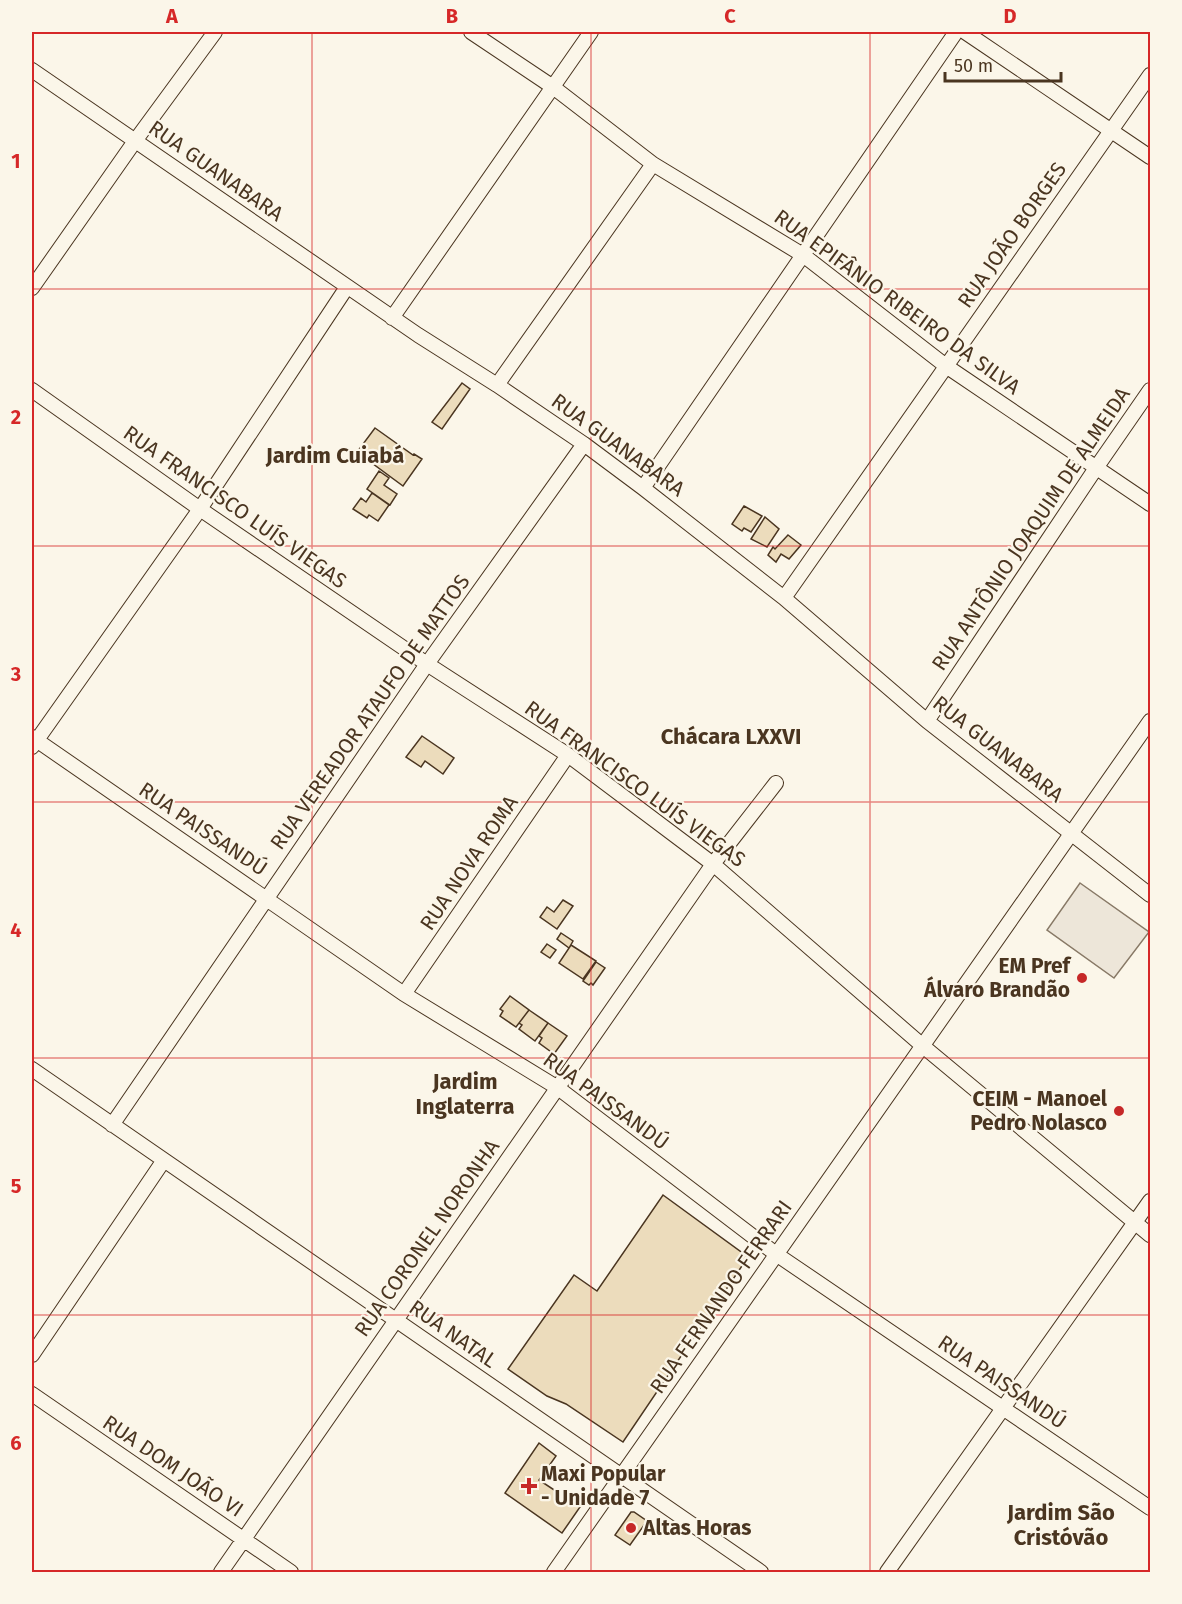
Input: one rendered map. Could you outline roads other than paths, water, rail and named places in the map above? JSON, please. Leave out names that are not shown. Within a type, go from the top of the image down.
[{"type":"street","points":[[32,288],[215,32]]},
{"type":"street","name":"RUA EPIFÂNIO RIBEIRO DA SILVA","points":[[471,32],[553,87],[653,165],[803,255],[946,366],[1150,504]]},
{"type":"street","points":[[392,318],[591,32]]},
{"type":"street","points":[[643,488],[956,32]]},
{"type":"street","points":[[965,32],[1150,157]]},
{"type":"street","name":"RUA GUANABARA","points":[[32,69],[392,318],[584,444],[784,598],[927,721],[1150,895]]},
{"type":"street","name":"RUA JOÃO BORGES","points":[[784,598],[1150,75]]},
{"type":"street","points":[[497,385],[653,165]]},
{"type":"street","points":[[33,741],[200,509],[348,287]]},
{"type":"street","name":"RUA FRANCISCO LUÍS VIEGAS","points":[[32,390],[200,509],[427,664],[568,755],[713,864],[924,1047],[1150,1235]]},
{"type":"street","name":"RUA ANTÔNIO JOAQUIM DE ALMEIDA","points":[[927,721],[1150,390]]},
{"type":"street","name":"RUA VEREADOR ATAUFO DE MATTOS","points":[[112,1125],[427,664],[584,444]]},
{"type":"street","name":"RUA FERNANDO FERRARI","points":[[554,1572],[924,1047],[1150,721]]},
{"type":"street","name":"RUA PAISSANDÚ","points":[[33,741],[267,898],[404,994],[558,1088],[776,1254],[1150,1508]]},
{"type":"street","name":"RUA NOVA ROMA","points":[[404,994],[568,755]]},
{"type":"street","name":"RUA CORONEL NORONHA","points":[[221,1572],[713,864],[776,783]]},
{"type":"street","name":"RUA NATAL","points":[[32,1069],[761,1572]]},
{"type":"street","points":[[32,1355],[164,1160]]},
{"type":"street","points":[[887,1572],[1150,1201]]},
{"type":"street","name":"RUA DOM JOÃO VI","points":[[32,1395],[291,1572]]},
{"type":"place","name":"EM Pref Álvaro Brandão","points":[[1082,978]]},
{"type":"place","name":"CEIM - Manoel Pedro Nolasco","points":[[1119,1111]]},
{"type":"place","name":"Maxi Popular - Unidade 7","points":[[529,1486]]},
{"type":"place","name":"Altas Horas","points":[[631,1528]]},
{"type":"district","name":"Jardim Cuiabá","points":[[335,455]]},
{"type":"district","name":"Chácara LXXVI","points":[[731,736]]},
{"type":"district","name":"Jardim Inglaterra","points":[[465,1094]]},
{"type":"district","name":"Jardim São Cristóvão","points":[[1061,1524]]}]
